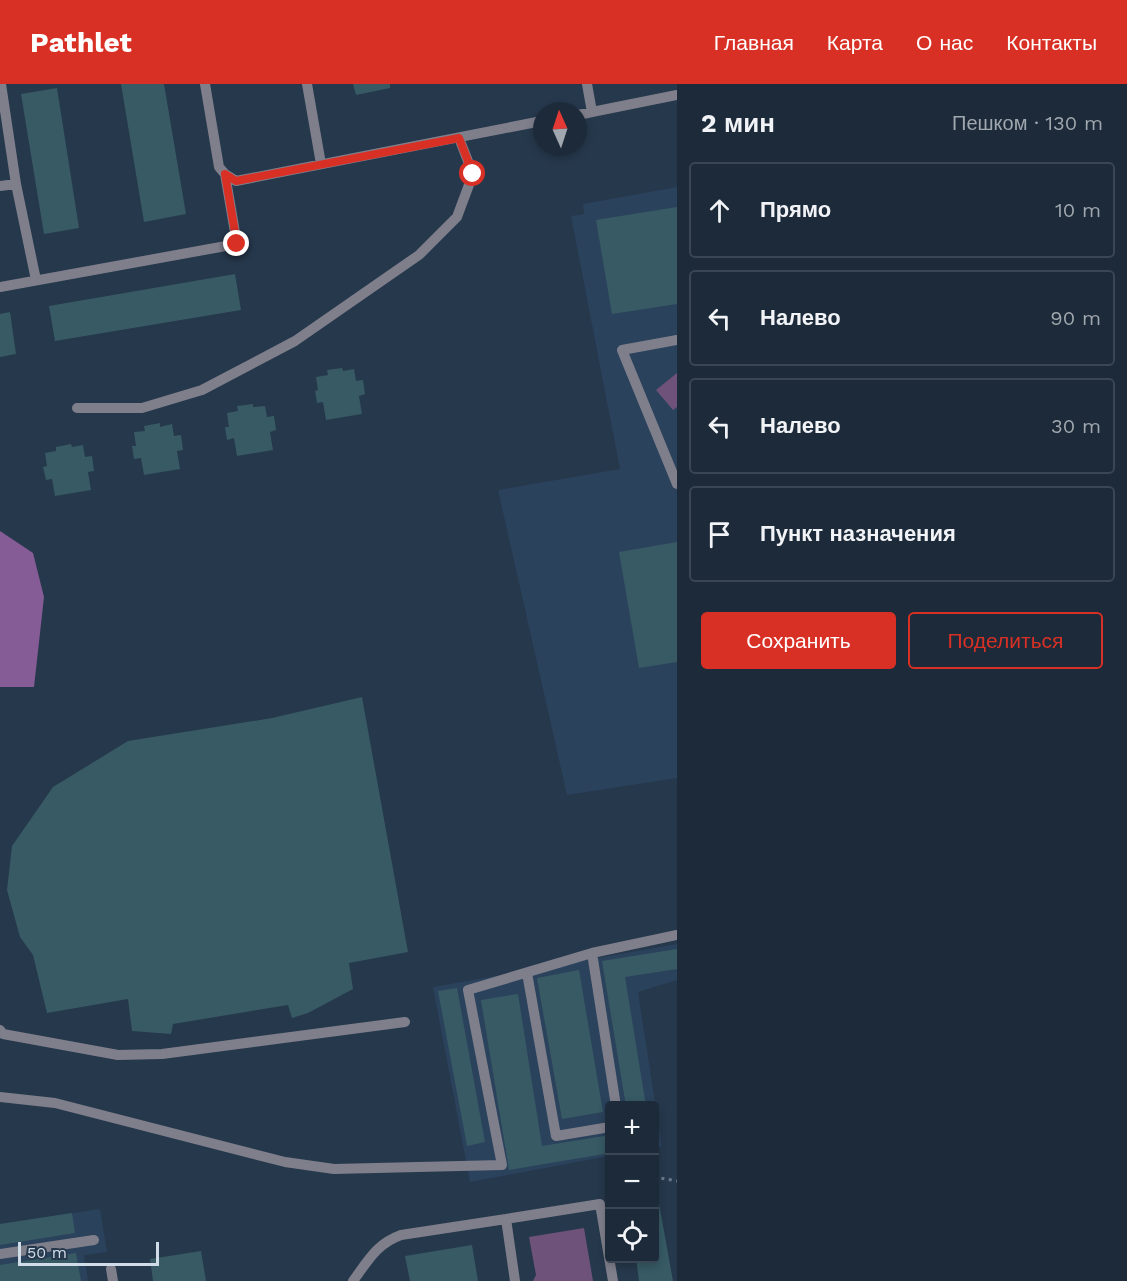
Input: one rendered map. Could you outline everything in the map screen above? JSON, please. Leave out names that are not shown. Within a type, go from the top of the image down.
[{"type":"lane","points":[[1,84],[16,184],[36,280]]},
{"type":"lane","points":[[205,84],[219,167],[236,181],[533,124]]},
{"type":"lane","points":[[307,84],[321,164]]},
{"type":"lane","points":[[587,84],[592,112]]},
{"type":"lane","points":[[587,113],[677,95]]},
{"type":"lane","points":[[77,408],[142,408],[202,390],[295,341],[419,255],[458,217],[473,174],[459,138]]},
{"type":"lane","points":[[0,287],[237,244],[225,174]]},
{"type":"lane","points":[[0,186],[16,184]]},
{"type":"lane","points":[[677,340],[622,350],[677,484]]},
{"type":"lane","points":[[0,1096],[55,1103],[285,1162],[334,1169],[502,1165],[468,990],[592,953],[677,935]]},
{"type":"lane","points":[[592,953],[615,1101]]},
{"type":"lane","points":[[527,974],[556,1136],[605,1128]]},
{"type":"lane","points":[[0,1030],[3,1034],[118,1055],[162,1054],[405,1022]]},
{"type":"lane","points":[[353,1281],[376,1250],[387,1240],[401,1235],[600,1204],[613,1281]]},
{"type":"lane","points":[[506,1219],[515,1281]]},
{"type":"lane","points":[[0,1254],[94,1240]]},
{"type":"lane","points":[[111,1269],[113,1281]]},
{"type":"path","points":[[659,1178],[677,1181]]},
{"type":"shaded area","points":[[677,187],[677,778],[567,795],[498,490],[620,469],[571,216],[584,214],[583,204]]},
{"type":"shaded area","points":[[677,373],[677,407],[673,410],[656,390]]},
{"type":"shaded area","points":[[0,531],[33,553],[44,597],[34,687],[0,687]]},
{"type":"shaded area","points":[[677,944],[677,980],[638,992],[655,1101],[605,1101],[605,1157],[470,1182],[433,987]]},
{"type":"shaded area","points":[[659,1128],[662,1147],[659,1147]]},
{"type":"shaded area","points":[[100,1209],[107,1252],[84,1255],[88,1281],[0,1281],[0,1224]]},
{"type":"shaded area","points":[[584,1228],[593,1281],[533,1281],[536,1275],[529,1237]]},
{"type":"building","points":[[121,84],[164,84],[186,214],[144,222]]},
{"type":"building","points":[[353,84],[390,84],[390,88],[356,95]]},
{"type":"building","points":[[57,88],[79,228],[44,234],[21,94]]},
{"type":"building","points":[[677,207],[677,304],[612,314],[596,220]]},
{"type":"building","points":[[235,274],[241,310],[55,341],[49,306]]},
{"type":"building","points":[[10,312],[16,354],[0,357],[0,314]]},
{"type":"building","points":[[342,368],[343,371],[354,369],[356,381],[363,380],[365,394],[359,396],[362,414],[326,420],[323,402],[317,403],[316,377],[328,375],[327,370]]},
{"type":"building","points":[[253,404],[253,407],[265,406],[267,417],[274,416],[276,430],[270,432],[273,450],[237,456],[234,438],[227,440],[225,427],[229,427],[227,413],[238,411],[237,406]]},
{"type":"building","points":[[160,423],[160,427],[172,424],[174,436],[181,435],[183,450],[177,451],[180,469],[144,475],[141,458],[134,459],[132,446],[136,446],[134,432],[145,431],[144,426]]},
{"type":"building","points":[[71,444],[72,447],[83,445],[85,457],[92,456],[94,471],[88,472],[91,490],[55,496],[52,479],[46,480],[43,467],[47,466],[45,453],[56,451],[56,447]]},
{"type":"building","points":[[677,542],[677,662],[639,668],[619,552]]},
{"type":"building","points":[[362,697],[408,952],[349,963],[353,989],[308,1013],[292,1018],[288,1005],[173,1024],[171,1034],[132,1031],[128,999],[47,1013],[33,955],[20,937],[7,890],[12,846],[53,787],[128,741],[272,718]]},
{"type":"building","points":[[677,949],[677,969],[625,977],[645,1101],[625,1101],[602,961]]},
{"type":"building","points":[[579,970],[603,1112],[562,1119],[537,978]]},
{"type":"building","points":[[457,988],[485,1142],[467,1146],[438,991]]},
{"type":"building","points":[[518,994],[542,1146],[605,1136],[605,1154],[509,1170],[481,1000]]},
{"type":"building","points":[[659,1204],[673,1281],[639,1281],[637,1263],[659,1263]]},
{"type":"building","points":[[72,1213],[75,1233],[0,1245],[0,1224]]},
{"type":"building","points":[[472,1245],[478,1281],[410,1281],[405,1256]]},
{"type":"building","points":[[201,1251],[206,1281],[153,1281],[150,1259]]},
{"type":"building","points":[[76,1253],[81,1281],[0,1281],[0,1265]]},
{"type":"route","points":[[237,244],[225,174],[236,181],[459,138],[473,174]]}]
